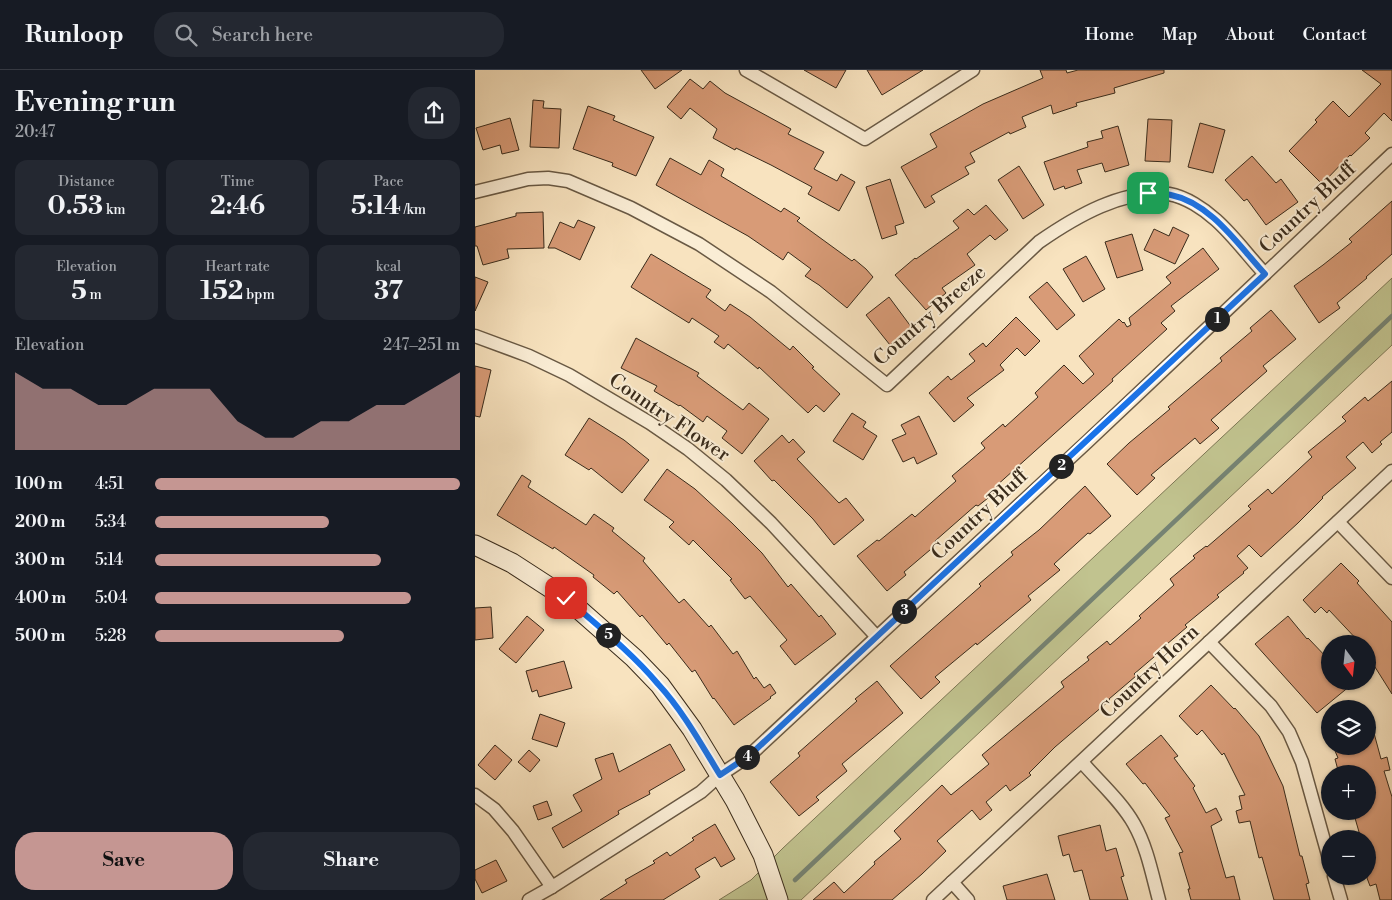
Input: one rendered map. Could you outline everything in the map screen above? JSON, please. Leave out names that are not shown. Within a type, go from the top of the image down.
[{"type":"street","points":[[746,70],[865,139],[973,70]]},
{"type":"street","name":"Country Bluff","points":[[529,900],[552,888],[701,792],[720,775],[750,755],[1392,154]]},
{"type":"street","name":"Country Breeze","points":[[475,192],[529,178],[549,178],[568,181],[631,208],[699,244],[771,292],[887,384],[1039,242],[1060,227],[1106,204],[1148,193],[1172,195],[1194,204],[1217,220],[1265,274]]},
{"type":"street","name":"Country Flower","points":[[475,336],[529,356],[569,376],[650,423],[688,449],[726,480],[771,523],[877,636]]},
{"type":"street","name":"Country Horn","points":[[933,900],[1392,471]]},
{"type":"street","points":[[1338,522],[1392,578]]},
{"type":"street","points":[[475,545],[512,563],[566,598],[634,658],[660,685],[693,729],[735,800],[763,855],[778,900]]},
{"type":"street","points":[[1209,642],[1271,706],[1289,732],[1302,762],[1321,830]]},
{"type":"street","points":[[1082,762],[1125,810],[1133,822],[1145,850],[1159,900]]},
{"type":"street","points":[[475,795],[494,809],[513,831],[552,888]]},
{"type":"street","points":[[952,882],[968,900]]},
{"type":"street","points":[[1337,885],[1341,900]]},
{"type":"green space","points":[[1392,278],[1392,345],[801,900],[719,900],[751,880]]},
{"type":"building","points":[[641,70],[682,70],[655,89]]},
{"type":"building","points":[[804,70],[846,70],[836,88]]},
{"type":"building","points":[[867,70],[923,70],[882,95]]},
{"type":"building","points":[[1040,70],[1066,70],[1067,73],[1078,70],[1164,70],[1164,73],[1114,88],[1115,93],[1076,103],[1077,106],[1053,114],[1051,105],[1022,117],[1026,127],[1010,134],[1009,132],[970,153],[975,162],[965,167],[969,174],[931,196],[935,202],[925,208],[901,167],[937,147],[930,134],[983,104],[1043,78]]},
{"type":"building","points":[[1362,70],[1392,70],[1392,121],[1384,113],[1365,133],[1370,138],[1350,155],[1322,184],[1289,151],[1317,122],[1315,120],[1333,101],[1349,117],[1381,84]]},
{"type":"building","points":[[690,79],[703,89],[710,81],[725,93],[791,129],[788,134],[824,152],[814,169],[837,181],[841,174],[855,182],[839,211],[808,194],[812,187],[771,165],[736,148],[735,150],[713,138],[717,129],[690,108],[681,119],[667,107]]},
{"type":"building","points":[[533,100],[544,101],[543,108],[561,109],[559,148],[530,147]]},
{"type":"building","points":[[588,106],[615,116],[613,120],[654,137],[636,176],[612,166],[613,163],[573,149]]},
{"type":"building","points":[[510,118],[519,150],[502,154],[500,145],[483,150],[476,128]]},
{"type":"building","points":[[1148,119],[1172,120],[1170,162],[1145,161]]},
{"type":"building","points":[[1200,123],[1225,130],[1213,173],[1188,167]]},
{"type":"building","points":[[1118,126],[1129,165],[1105,172],[1102,163],[1077,170],[1082,183],[1065,189],[1064,186],[1054,190],[1044,162],[1088,147],[1087,142],[1103,138],[1101,131]]},
{"type":"building","points":[[1252,156],[1276,183],[1281,179],[1298,202],[1266,225],[1247,199],[1244,201],[1225,180]]},
{"type":"building","points":[[670,158],[701,175],[709,160],[724,169],[721,176],[781,212],[784,208],[800,218],[797,221],[852,261],[854,259],[873,277],[847,308],[805,276],[811,269],[788,252],[783,260],[748,236],[656,185]]},
{"type":"building","points":[[1019,166],[1044,205],[1023,219],[998,180]]},
{"type":"building","points":[[890,179],[904,223],[895,226],[897,234],[882,239],[866,187]]},
{"type":"building","points":[[1392,201],[1392,254],[1337,303],[1340,308],[1319,323],[1294,286],[1352,242],[1349,239]]},
{"type":"building","points":[[986,205],[1008,230],[995,240],[990,235],[967,254],[975,265],[942,288],[946,293],[926,310],[895,275],[915,258],[959,228],[953,221],[968,209],[974,215]]},
{"type":"building","points":[[543,212],[544,248],[507,249],[509,258],[483,265],[477,246],[475,246],[475,227],[516,216],[516,213]]},
{"type":"building","points":[[578,220],[595,227],[580,260],[555,248],[548,248],[560,222],[574,228]]},
{"type":"building","points":[[1173,227],[1189,235],[1175,264],[1144,250],[1154,229],[1169,236]]},
{"type":"building","points":[[1132,234],[1143,270],[1117,278],[1105,242]]},
{"type":"building","points":[[1203,248],[1219,269],[1171,306],[1175,311],[1161,323],[1167,329],[1112,379],[1113,381],[995,487],[998,490],[978,506],[976,505],[935,541],[937,544],[904,572],[906,575],[887,591],[857,556],[912,514],[915,517],[956,481],[952,476],[985,448],[981,443],[1003,424],[1005,427],[1038,397],[1035,393],[1064,365],[1083,384],[1094,374],[1079,356],[1119,319],[1127,327],[1131,325],[1129,318],[1171,283],[1166,277]]},
{"type":"building","points":[[651,254],[711,290],[706,297],[725,311],[730,304],[750,317],[790,350],[793,346],[814,367],[812,368],[840,394],[824,412],[816,405],[808,413],[759,367],[758,369],[728,344],[724,349],[714,342],[719,336],[692,318],[689,323],[631,287]]},
{"type":"building","points":[[1086,256],[1105,289],[1083,302],[1063,269]]},
{"type":"building","points":[[475,277],[488,282],[475,311]]},
{"type":"building","points":[[1047,282],[1075,315],[1057,330],[1029,297]]},
{"type":"building","points":[[889,297],[912,328],[890,345],[866,315]]},
{"type":"building","points":[[1271,310],[1296,339],[1263,366],[1267,371],[1211,420],[1219,428],[1200,444],[1195,438],[1151,475],[1155,478],[1137,495],[1107,464],[1170,409],[1168,407],[1222,361],[1220,358],[1252,331],[1250,328]]},
{"type":"building","points":[[1016,317],[1040,341],[1025,356],[1017,348],[1000,365],[1004,370],[967,398],[974,405],[954,422],[929,393],[948,376],[951,380],[975,361],[969,354],[983,343],[986,347]]},
{"type":"building","points":[[636,338],[699,373],[697,376],[743,410],[749,403],[769,419],[742,454],[722,438],[727,431],[707,416],[703,422],[680,405],[654,391],[657,386],[621,368]]},
{"type":"building","points":[[475,366],[491,370],[480,417],[475,416]]},
{"type":"building","points":[[1392,381],[1392,432],[1380,442],[1382,444],[1372,453],[1363,442],[1346,457],[1356,468],[1322,497],[1298,523],[1261,557],[1249,545],[1237,556],[1248,568],[1244,573],[1185,625],[1187,627],[1134,674],[1136,676],[1110,700],[1055,747],[1029,773],[1031,775],[1010,791],[1006,785],[986,802],[992,810],[980,820],[972,810],[937,841],[946,851],[922,874],[892,900],[813,900],[834,882],[844,893],[875,864],[874,862],[901,839],[894,831],[942,785],[951,795],[989,764],[982,755],[1064,687],[1061,682],[1089,660],[1087,657],[1107,641],[1110,645],[1141,618],[1139,616],[1174,585],[1170,579],[1195,558],[1193,556],[1207,547],[1251,509],[1248,506],[1268,489],[1272,494],[1312,457],[1308,452],[1346,421],[1342,417],[1365,397],[1368,401]]},
{"type":"building","points":[[852,413],[866,422],[863,427],[877,436],[863,460],[833,441]]},
{"type":"building","points":[[919,416],[937,454],[917,464],[914,457],[903,462],[892,440],[906,434],[901,425]]},
{"type":"building","points":[[589,418],[624,440],[649,460],[622,493],[591,468],[589,470],[565,455]]},
{"type":"building","points":[[782,435],[789,443],[793,439],[805,452],[797,459],[839,503],[846,498],[864,520],[834,545],[813,519],[774,480],[772,481],[754,461]]},
{"type":"building","points":[[667,469],[695,489],[732,523],[762,553],[788,587],[791,584],[819,617],[821,615],[836,634],[795,665],[780,646],[787,640],[750,596],[745,599],[730,580],[732,579],[693,540],[689,545],[669,527],[674,522],[644,500]]},
{"type":"building","points":[[522,475],[531,481],[528,487],[586,525],[594,514],[614,528],[612,531],[645,558],[643,561],[679,603],[684,599],[709,627],[711,625],[733,654],[737,651],[754,679],[756,677],[764,688],[770,684],[776,693],[734,725],[713,699],[695,670],[692,672],[669,643],[667,645],[642,615],[640,617],[617,591],[614,594],[593,577],[594,575],[554,547],[553,549],[497,515]]},
{"type":"building","points":[[1085,486],[1111,516],[1090,534],[1088,533],[1054,564],[1060,570],[1028,596],[1031,600],[935,677],[940,682],[921,699],[890,666],[981,586],[979,584],[1013,555],[1011,552],[1039,530]]},
{"type":"building","points":[[1341,563],[1359,581],[1357,583],[1392,622],[1392,694],[1376,669],[1376,635],[1353,635],[1329,610],[1327,613],[1321,607],[1315,613],[1303,600]]},
{"type":"building","points":[[491,607],[493,638],[475,640],[475,608]]},
{"type":"building","points":[[527,616],[544,630],[516,663],[499,649]]},
{"type":"building","points":[[1288,616],[1307,639],[1321,652],[1321,690],[1345,690],[1333,700],[1321,700],[1321,710],[1317,713],[1255,644]]},
{"type":"building","points":[[564,661],[572,688],[539,697],[537,690],[532,692],[526,671]]},
{"type":"building","points":[[877,681],[903,713],[842,764],[847,771],[816,797],[819,800],[799,816],[770,782],[800,756],[798,753],[857,701],[855,699]]},
{"type":"building","points":[[1211,685],[1235,708],[1259,736],[1283,786],[1300,856],[1302,856],[1309,883],[1306,884],[1310,900],[1274,900],[1262,857],[1259,858],[1250,821],[1239,823],[1236,811],[1242,809],[1239,796],[1245,795],[1224,753],[1222,755],[1202,730],[1197,735],[1179,716]]},
{"type":"building","points":[[540,714],[565,723],[557,747],[532,739]]},
{"type":"building","points":[[1161,735],[1178,756],[1174,758],[1195,786],[1193,788],[1206,813],[1216,808],[1222,820],[1211,826],[1226,878],[1234,876],[1240,900],[1191,900],[1188,889],[1190,889],[1179,853],[1183,852],[1165,818],[1170,816],[1145,783],[1143,784],[1126,764]]},
{"type":"building","points":[[1376,740],[1381,759],[1387,757],[1390,770],[1384,771],[1392,797],[1392,900],[1380,900],[1376,884],[1376,830],[1358,830],[1356,820],[1376,820],[1376,765],[1337,765],[1335,759],[1338,758],[1337,755],[1376,755]]},
{"type":"building","points":[[670,744],[685,770],[649,791],[650,794],[618,811],[619,814],[563,848],[552,828],[582,811],[573,795],[602,779],[595,759],[613,753],[619,772]]},
{"type":"building","points":[[495,745],[512,760],[495,780],[478,765]]},
{"type":"building","points":[[529,750],[540,760],[530,772],[518,762]]},
{"type":"building","points":[[547,801],[552,815],[538,820],[533,806]]},
{"type":"building","points":[[715,824],[735,859],[721,867],[715,857],[695,869],[700,877],[663,900],[600,900],[627,883],[625,880],[655,863],[653,861],[667,852],[670,856],[694,840],[692,838]]},
{"type":"building","points":[[1100,825],[1106,851],[1116,848],[1124,876],[1121,877],[1128,900],[1090,900],[1082,870],[1074,872],[1069,854],[1063,856],[1058,836]]},
{"type":"building","points":[[496,860],[507,881],[482,893],[475,879],[475,870]]},
{"type":"building","points":[[1047,874],[1055,900],[1007,900],[1003,886]]},
{"type":"waterway","points":[[795,880],[1392,316]]},
{"type":"route","points":[[566,598],[634,658],[660,685],[693,729],[720,775],[750,755],[1265,274],[1217,220],[1194,204],[1172,195],[1148,193]]}]
